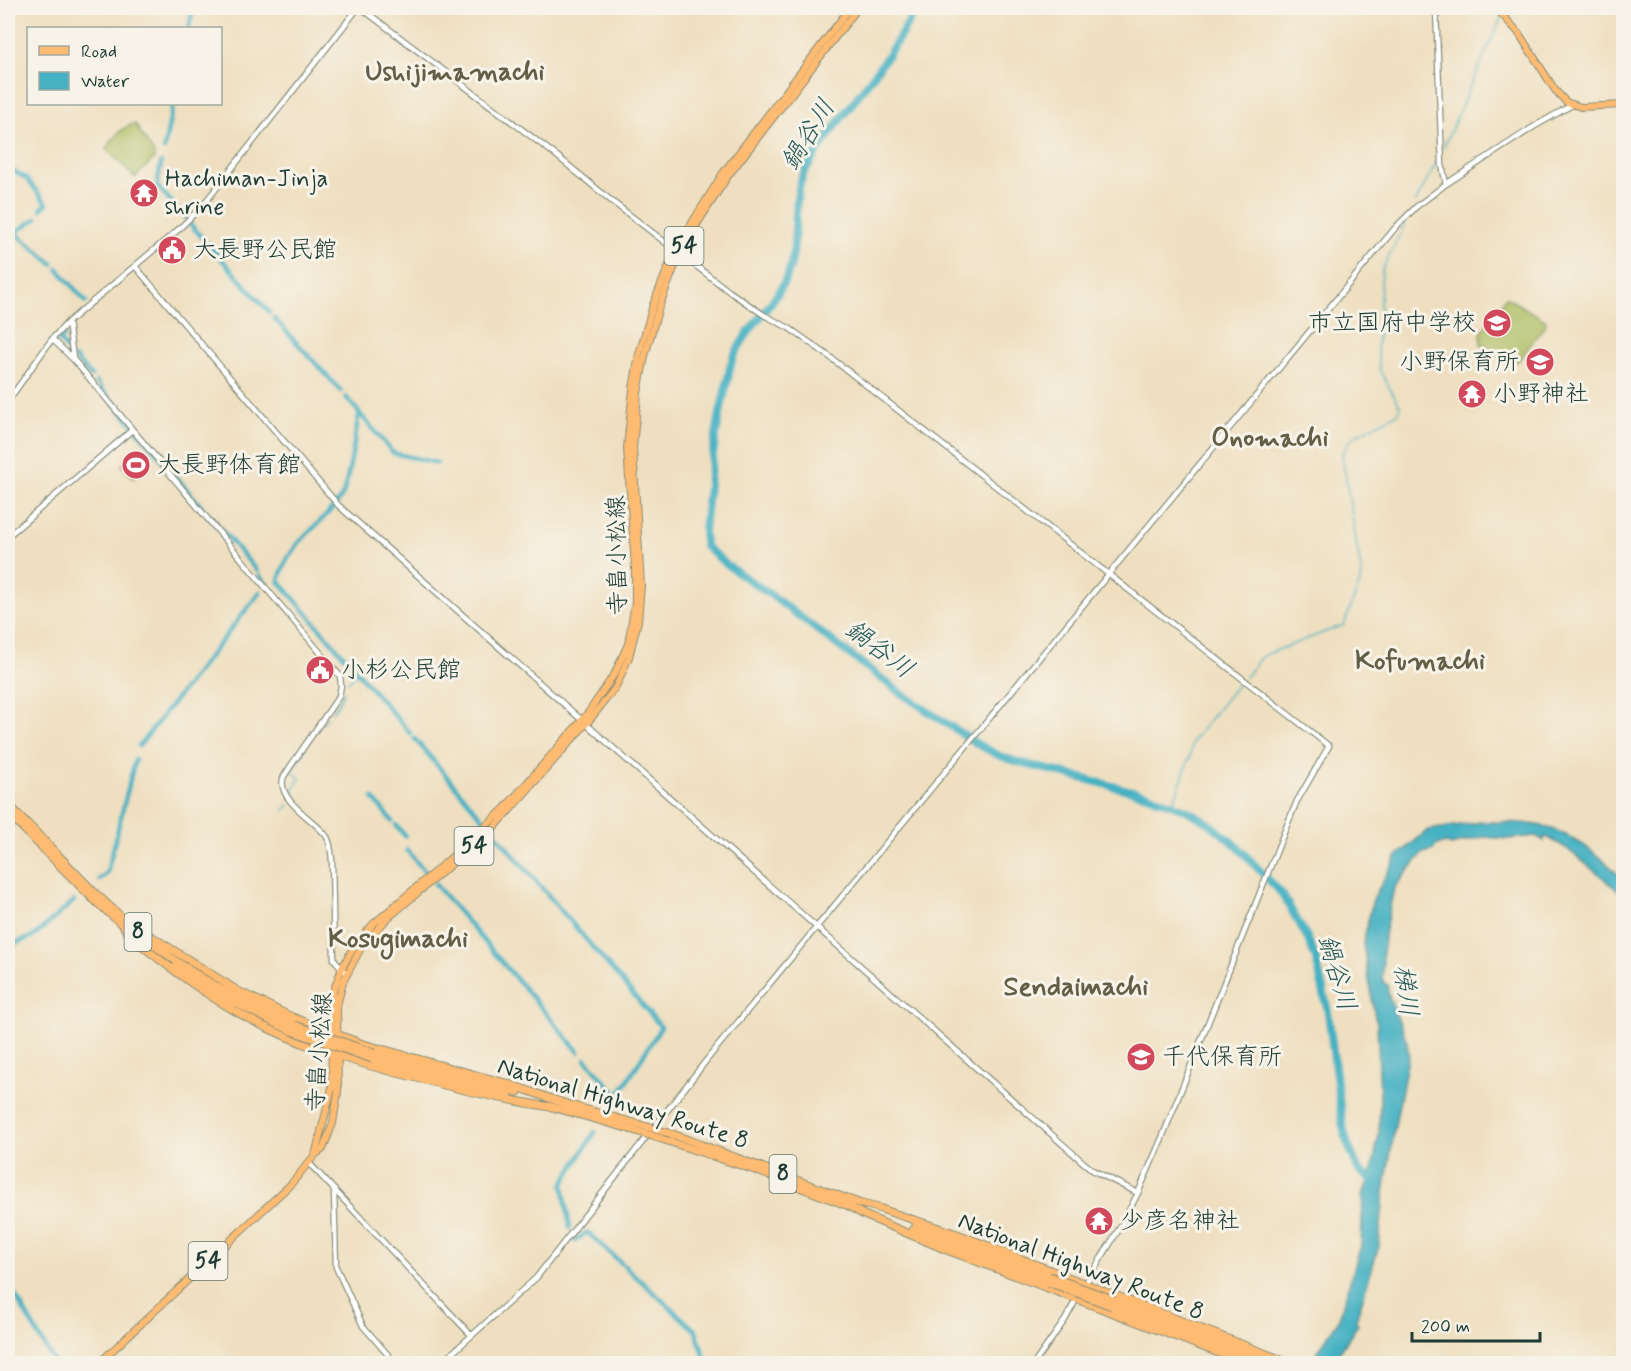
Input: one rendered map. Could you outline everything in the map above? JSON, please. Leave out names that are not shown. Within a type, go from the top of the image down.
[{"type":"highway","name":"National Highway Route 8","points":[[8,804],[124,923]]},
{"type":"highway","name":"National Highway Route 8","points":[[8,813],[124,923],[201,977],[293,1028],[373,1056],[551,1107],[632,1126]]},
{"type":"highway","name":"8","points":[[124,923],[238,991],[292,1017],[334,1033]]},
{"type":"highway","name":"8","points":[[124,923],[129,935],[181,977],[221,1003],[257,1022],[335,1055],[471,1092],[551,1107]]},
{"type":"highway","points":[[334,1033],[509,1084],[572,1106]]},
{"type":"highway","name":"National Highway Route 8","points":[[373,1056],[572,1106],[670,1138],[862,1204],[891,1219],[1207,1340],[1277,1364]]},
{"type":"highway","name":"National Highway Route 8","points":[[670,1138],[848,1205],[864,1215],[891,1219]]},
{"type":"highway","points":[[906,1224],[936,1226],[1086,1283],[1207,1340],[1248,1364]]},
{"type":"highway","points":[[906,1224],[947,1250],[1077,1299],[1207,1340],[1282,1360],[1286,1364]]},
{"type":"highway","name":"National Highway Route 8","points":[[1207,1340],[1260,1364]]},
{"type":"main road","name":"寺畠小松線","points":[[98,1364],[291,1184],[315,1155],[323,1149],[333,1123],[338,1092],[334,989],[344,971],[369,936],[495,827],[615,688],[629,657],[637,628],[641,586],[633,448],[638,393],[645,356],[678,251],[723,173],[850,8]]},
{"type":"main road","name":"寺畠小松線","points":[[678,251],[728,176],[858,8]]},
{"type":"main road","points":[[1496,8],[1518,32],[1560,97],[1572,105],[1591,107],[1623,105]]},
{"type":"street","points":[[8,401],[52,339],[68,322],[179,229],[210,197],[359,8],[557,156],[614,203],[751,306],[826,354],[1329,746],[1298,801],[1138,1193],[1065,1320],[1034,1364]]},
{"type":"street","points":[[1436,8],[1442,165],[1446,184]]},
{"type":"street","points":[[440,1364],[536,1278],[709,1057],[1396,227],[1416,207],[1446,184],[1535,126],[1572,105]]},
{"type":"street","points":[[135,266],[336,503],[1094,1172],[1138,1193]]},
{"type":"street","points":[[68,322],[73,359]]},
{"type":"street","points":[[52,339],[73,359],[340,676],[339,696],[290,767],[284,779],[283,788],[295,807],[322,831],[330,844],[333,860],[334,959],[344,971]]},
{"type":"street","points":[[8,536],[132,430]]},
{"type":"street","points":[[309,1163],[471,1335]]},
{"type":"street","points":[[334,1189],[336,1267],[363,1326],[396,1364]]},
{"type":"green space","points":[[135,124],[154,153],[154,159],[135,178],[106,149],[122,130]]},
{"type":"green space","points":[[1506,297],[1545,320],[1546,324],[1518,361],[1511,363],[1481,345],[1481,333]]},
{"type":"green space","name":"大長野体育館","points":[[139,451],[150,465],[133,478],[122,465]]},
{"type":"water","points":[[1481,822],[1535,824],[1565,834],[1596,854],[1623,879],[1623,894],[1566,848],[1545,836],[1544,841],[1536,836],[1509,839],[1483,837],[1451,845],[1447,843],[1437,845],[1433,850],[1423,853],[1394,888],[1384,935],[1382,977],[1384,983],[1387,984],[1389,997],[1406,1038],[1409,1054],[1384,1193],[1379,1246],[1356,1320],[1358,1324],[1333,1363],[1310,1363],[1338,1321],[1361,1245],[1363,1195],[1372,1170],[1379,1134],[1377,1022],[1363,943],[1373,899],[1397,856],[1428,830]]},
{"type":"waterway","points":[[8,62],[15,8]]},
{"type":"waterway","points":[[189,27],[193,8]]},
{"type":"waterway","name":"鍋谷川","points":[[916,8],[891,50],[819,149],[801,179],[790,268],[779,292],[740,344],[730,367],[712,458],[704,531],[705,546],[727,565],[771,595],[902,694],[979,745],[1018,762],[1148,795],[1186,810],[1209,823],[1237,846],[1282,894],[1307,937],[1316,959],[1328,1012],[1342,1122],[1347,1142],[1358,1169],[1375,1183]]},
{"type":"waterway","points":[[1505,12],[1511,10],[1624,11]]},
{"type":"waterway","points":[[1443,148],[1502,16]]},
{"type":"waterway","points":[[164,149],[173,105]]},
{"type":"waterway","points":[[1415,203],[1439,158]]},
{"type":"waterway","points":[[161,163],[157,186],[186,218]]},
{"type":"waterway","points":[[8,168],[26,178],[47,204],[41,209]]},
{"type":"waterway","points":[[37,218],[19,230],[17,234],[53,264]]},
{"type":"waterway","points":[[1245,677],[1261,657],[1344,625],[1362,577],[1342,454],[1350,440],[1398,413],[1400,406],[1380,371],[1377,349],[1382,270],[1406,222]]},
{"type":"waterway","points":[[190,224],[269,312]]},
{"type":"waterway","points":[[58,269],[86,302]]},
{"type":"waterway","points":[[274,318],[341,391]]},
{"type":"waterway","points":[[65,336],[58,339],[68,350]]},
{"type":"waterway","points":[[75,358],[91,376]]},
{"type":"waterway","points":[[96,382],[133,425]]},
{"type":"waterway","points":[[346,397],[393,453],[437,463]]},
{"type":"waterway","points":[[359,414],[342,496],[290,554],[279,581],[361,676]]},
{"type":"waterway","points":[[137,430],[202,507]]},
{"type":"waterway","points":[[207,513],[257,571]]},
{"type":"waterway","points":[[260,576],[266,583]]},
{"type":"waterway","points":[[139,746],[260,592]]},
{"type":"waterway","points":[[348,682],[357,672]]},
{"type":"waterway","points":[[363,679],[410,733]]},
{"type":"waterway","points":[[1173,804],[1190,756],[1192,742],[1240,681]]},
{"type":"waterway","points":[[332,712],[344,691]]},
{"type":"waterway","points":[[321,725],[328,717]]},
{"type":"waterway","points":[[414,738],[484,820]]},
{"type":"waterway","points":[[292,797],[295,793],[293,789],[300,778],[292,770],[306,748]]},
{"type":"waterway","points":[[99,880],[107,873],[135,760]]},
{"type":"waterway","points":[[373,798],[392,821]]},
{"type":"waterway","points":[[284,811],[289,805]]},
{"type":"waterway","points":[[396,825],[405,836]]},
{"type":"waterway","points":[[494,832],[661,1027],[623,1088]]},
{"type":"waterway","points":[[407,850],[426,873]]},
{"type":"waterway","points":[[435,884],[579,1052]]},
{"type":"waterway","points":[[8,946],[34,936],[74,901]]},
{"type":"waterway","points":[[586,1059],[618,1096]]},
{"type":"waterway","points":[[613,1103],[621,1091]]},
{"type":"waterway","points":[[570,1228],[563,1184],[595,1132]]},
{"type":"waterway","points":[[575,1241],[587,1232],[696,1331],[707,1364]]},
{"type":"waterway","points":[[8,1283],[55,1364]]},
{"type":"place","name":"Hachiman-Jinja shrine","points":[[144,193]]},
{"type":"place","name":"大長野公民館","points":[[172,250]]},
{"type":"place","name":"市立国府中学校","points":[[1497,323]]},
{"type":"place","name":"小野保育所","points":[[1540,362]]},
{"type":"place","name":"小野神社","points":[[1472,394]]},
{"type":"place","name":"大長野体育館","points":[[136,465]]},
{"type":"place","name":"小杉公民館","points":[[320,670]]},
{"type":"place","name":"千代保育所","points":[[1141,1057]]},
{"type":"place","name":"少彦名神社","points":[[1099,1221]]},
{"type":"district","name":"Ushijimamachi","points":[[455,72]]},
{"type":"district","name":"Onomachi","points":[[1270,438]]},
{"type":"district","name":"Kofumachi","points":[[1420,661]]},
{"type":"district","name":"Kosugimachi","points":[[398,939]]},
{"type":"district","name":"Sendaimachi","points":[[1076,987]]},
{"type":"water label","name":"梯川","points":[[1405,991]]}]
